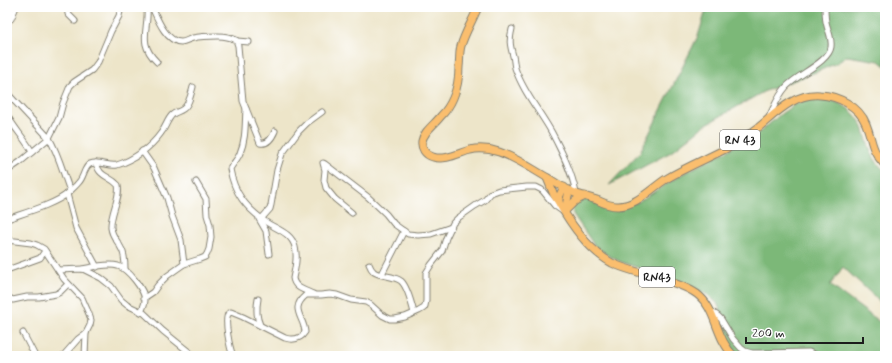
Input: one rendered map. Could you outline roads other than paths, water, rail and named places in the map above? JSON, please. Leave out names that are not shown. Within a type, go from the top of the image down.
[{"type":"main road","points":[[478,7],[461,44],[457,84],[453,97],[443,115],[426,132],[422,139],[422,147],[429,156],[437,158],[450,157],[471,150],[495,150],[517,159],[566,188]]},
{"type":"main road","name":"RN 43","points":[[566,188],[610,205],[627,205],[636,201],[666,179],[746,136],[768,118],[796,99],[808,95],[818,94],[829,95],[842,100],[863,117],[876,154],[885,165]]},
{"type":"main road","points":[[547,178],[554,195],[565,211]]},
{"type":"main road","points":[[560,205],[559,197],[566,188]]},
{"type":"main road","points":[[565,211],[567,199],[566,188]]},
{"type":"main road","points":[[565,211],[575,201],[585,196]]},
{"type":"main road","name":"RN43","points":[[565,211],[587,243],[604,258],[614,264],[662,279],[689,289],[697,294],[705,301],[722,340],[734,356]]},
{"type":"street","points":[[7,26],[16,7]]},
{"type":"street","points":[[67,7],[68,14],[74,21]]},
{"type":"street","points":[[7,171],[49,138],[60,118],[70,86],[92,70],[98,62],[119,16],[121,7]]},
{"type":"street","points":[[147,7],[146,46],[152,57],[157,62]]},
{"type":"street","points":[[152,7],[164,30],[178,42],[207,36],[228,37],[237,41],[249,42]]},
{"type":"street","points":[[768,118],[785,88],[824,59],[830,52],[831,41],[825,7]]},
{"type":"street","points":[[512,29],[510,46],[518,76],[558,145],[573,180],[576,193]]},
{"type":"street","points":[[237,41],[243,101],[260,143],[266,143],[270,140],[275,131]]},
{"type":"street","points":[[7,219],[50,203],[68,192],[80,182],[87,166],[96,163],[111,165],[118,164],[128,160],[152,144],[162,132],[172,115],[185,107],[193,87]]},
{"type":"street","points":[[7,93],[49,138],[59,158],[76,228],[97,267]]},
{"type":"street","points":[[246,109],[243,146],[239,156],[230,169],[238,194],[245,204],[256,214],[292,239],[296,254],[293,278],[294,282],[299,287],[316,295]]},
{"type":"street","points":[[262,218],[270,209],[277,170],[282,154],[298,131],[312,118],[322,112]]},
{"type":"street","points":[[7,115],[32,152]]},
{"type":"street","points":[[142,151],[154,168],[167,198],[181,240],[184,264]]},
{"type":"street","points":[[96,163],[99,171],[118,185],[118,195],[113,212],[111,227],[113,236],[123,252],[125,269]]},
{"type":"street","points":[[352,213],[335,199],[326,188],[323,163],[361,191],[378,206],[394,224],[404,231],[413,235],[425,235],[450,227]]},
{"type":"street","points":[[144,298],[153,292],[167,276],[184,264],[205,257],[209,249],[210,225],[207,215],[206,199],[196,182]]},
{"type":"street","points":[[232,356],[229,347],[227,330],[227,317],[228,313],[230,312],[285,338],[294,339],[301,336],[304,332],[298,314],[298,308],[304,297],[308,295],[334,294],[351,300],[366,302],[382,315],[390,318],[399,318],[421,310],[425,306],[426,301],[426,273],[442,252],[450,227],[455,220],[485,200],[491,193],[499,190],[527,187],[539,188],[557,208],[565,211]]},
{"type":"street","points":[[256,214],[266,231],[269,254]]},
{"type":"street","points":[[382,274],[404,231]]},
{"type":"street","points":[[7,240],[31,243],[41,247],[46,251],[68,284],[82,298],[91,320],[86,333],[85,356]]},
{"type":"street","points":[[7,270],[40,258],[46,251]]},
{"type":"street","points":[[369,264],[375,272],[390,276],[403,282],[414,313]]},
{"type":"street","points":[[58,270],[83,269],[112,265],[125,269],[141,290],[144,298],[144,304],[141,312]]},
{"type":"street","points":[[83,269],[107,282],[121,300],[149,318],[194,356]]},
{"type":"street","points":[[7,297],[13,300],[54,294],[60,292],[68,284]]},
{"type":"street","points":[[258,300],[256,310],[260,325]]},
{"type":"street","points":[[710,311],[721,319],[733,340],[745,351],[768,354],[809,352],[818,356]]},
{"type":"street","points":[[23,332],[35,356]]},
{"type":"street","points":[[63,356],[78,339],[86,333]]}]
